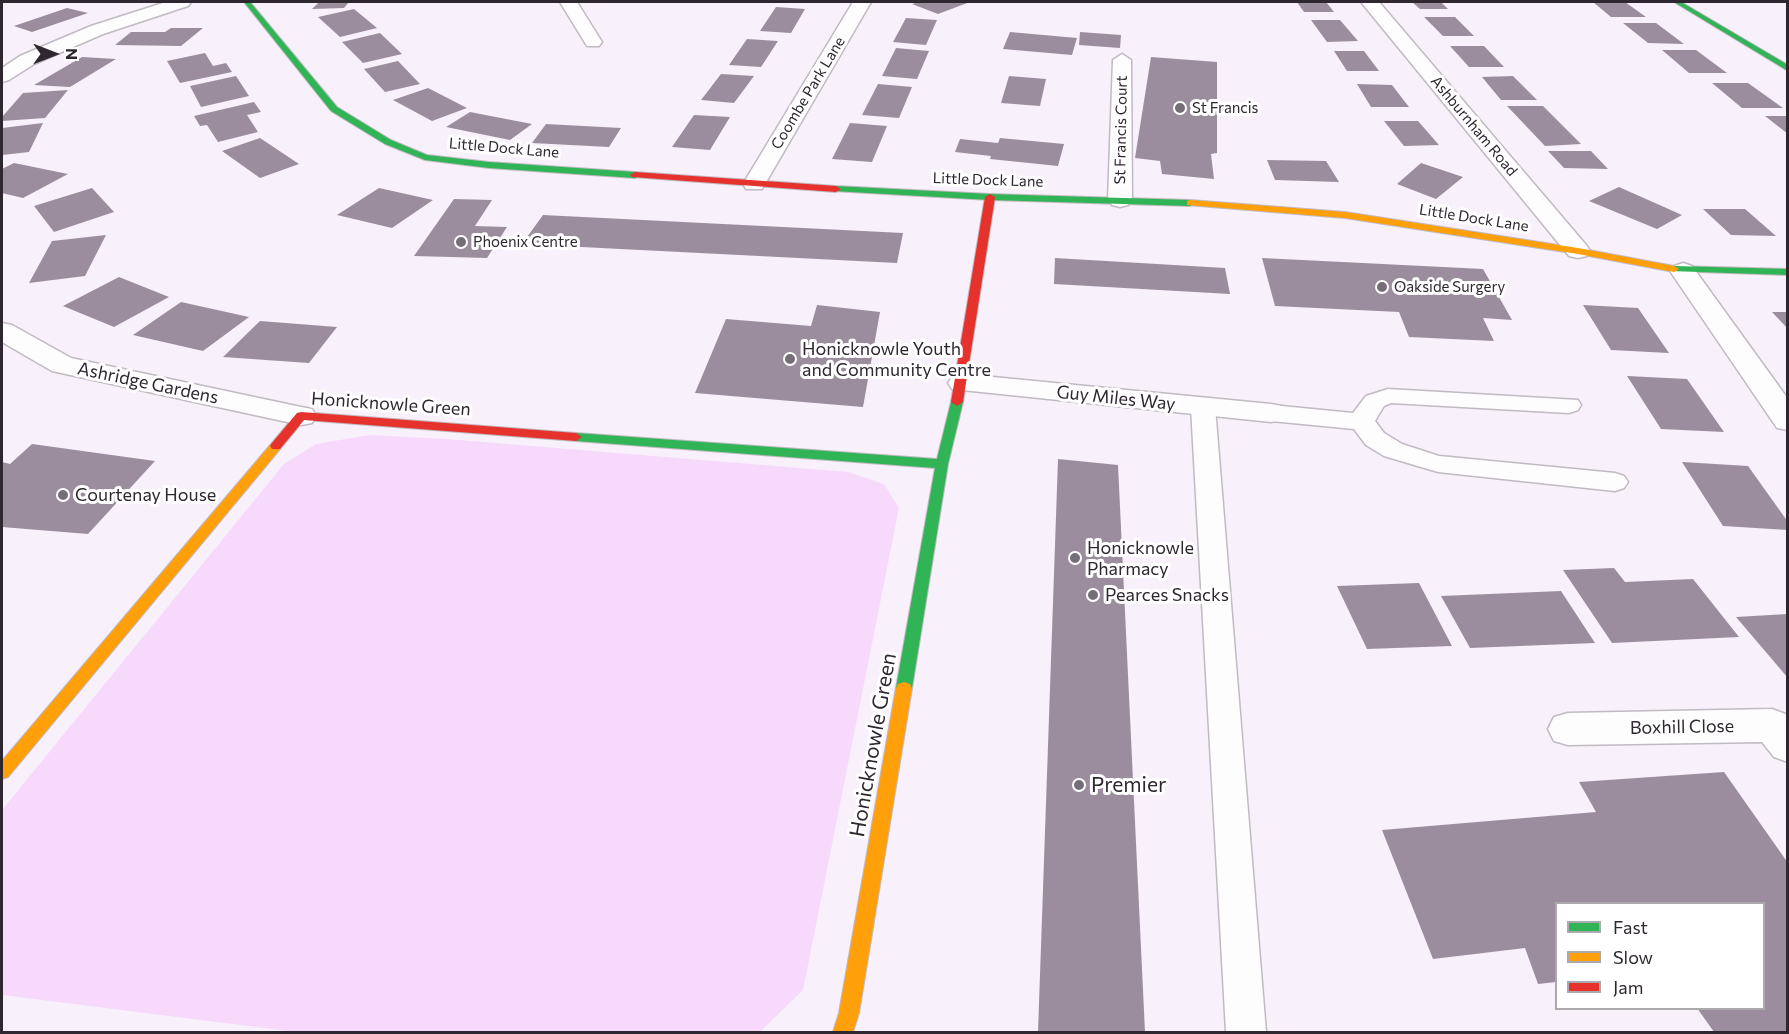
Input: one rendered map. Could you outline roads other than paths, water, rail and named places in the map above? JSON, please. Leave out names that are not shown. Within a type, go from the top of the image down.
[{"type":"street","points":[[2,76],[27,60],[96,30],[182,2]]},
{"type":"street","name":"Little Dock Lane","points":[[247,2],[334,109],[388,142],[425,157],[489,165],[754,184],[990,197],[1222,204],[1345,215],[1578,251],[1683,271],[1788,272]]},
{"type":"street","points":[[569,2],[593,42]]},
{"type":"street","name":"Coombe Park Lane","points":[[754,184],[862,2]]},
{"type":"street","name":"Ashburnham Road","points":[[1370,2],[1578,251]]},
{"type":"street","points":[[1677,2],[1788,69]]},
{"type":"street","name":"St Francis Court","points":[[1120,200],[1122,60]]},
{"type":"street","name":"Honicknowle Green","points":[[843,1032],[851,1002],[942,464],[962,383],[990,197]]},
{"type":"street","points":[[1683,271],[1788,421]]},
{"type":"street","name":"Ashridge Gardens","points":[[2,331],[62,365],[301,416]]},
{"type":"street","name":"Guy Miles Way","points":[[962,383],[1270,413]]},
{"type":"street","name":"Honicknowle Green","points":[[2,772],[301,416],[942,464]]},
{"type":"street","name":"Boxhill Close","points":[[1568,729],[1772,725],[1788,745]]},
{"type":"lane","points":[[1362,422],[1367,410],[1375,401],[1388,396],[1569,405]]},
{"type":"lane","points":[[1203,406],[1246,1032]]},
{"type":"lane","points":[[1270,413],[1362,422],[1375,439],[1393,450],[1438,464],[1615,482]]},
{"type":"place","name":"St Francis","points":[[1180,108]]},
{"type":"place","name":"Phoenix Centre","points":[[461,242]]},
{"type":"place","name":"Oakside Surgery","points":[[1382,287]]},
{"type":"place","name":"Honicknowle Youth and Community Centre","points":[[790,359]]},
{"type":"place","name":"Courtenay House","points":[[63,495]]},
{"type":"place","name":"Honicknowle Pharmacy","points":[[1075,558]]},
{"type":"place","name":"Pearces Snacks","points":[[1093,595]]},
{"type":"place","name":"Premier","points":[[1079,785]]}]
